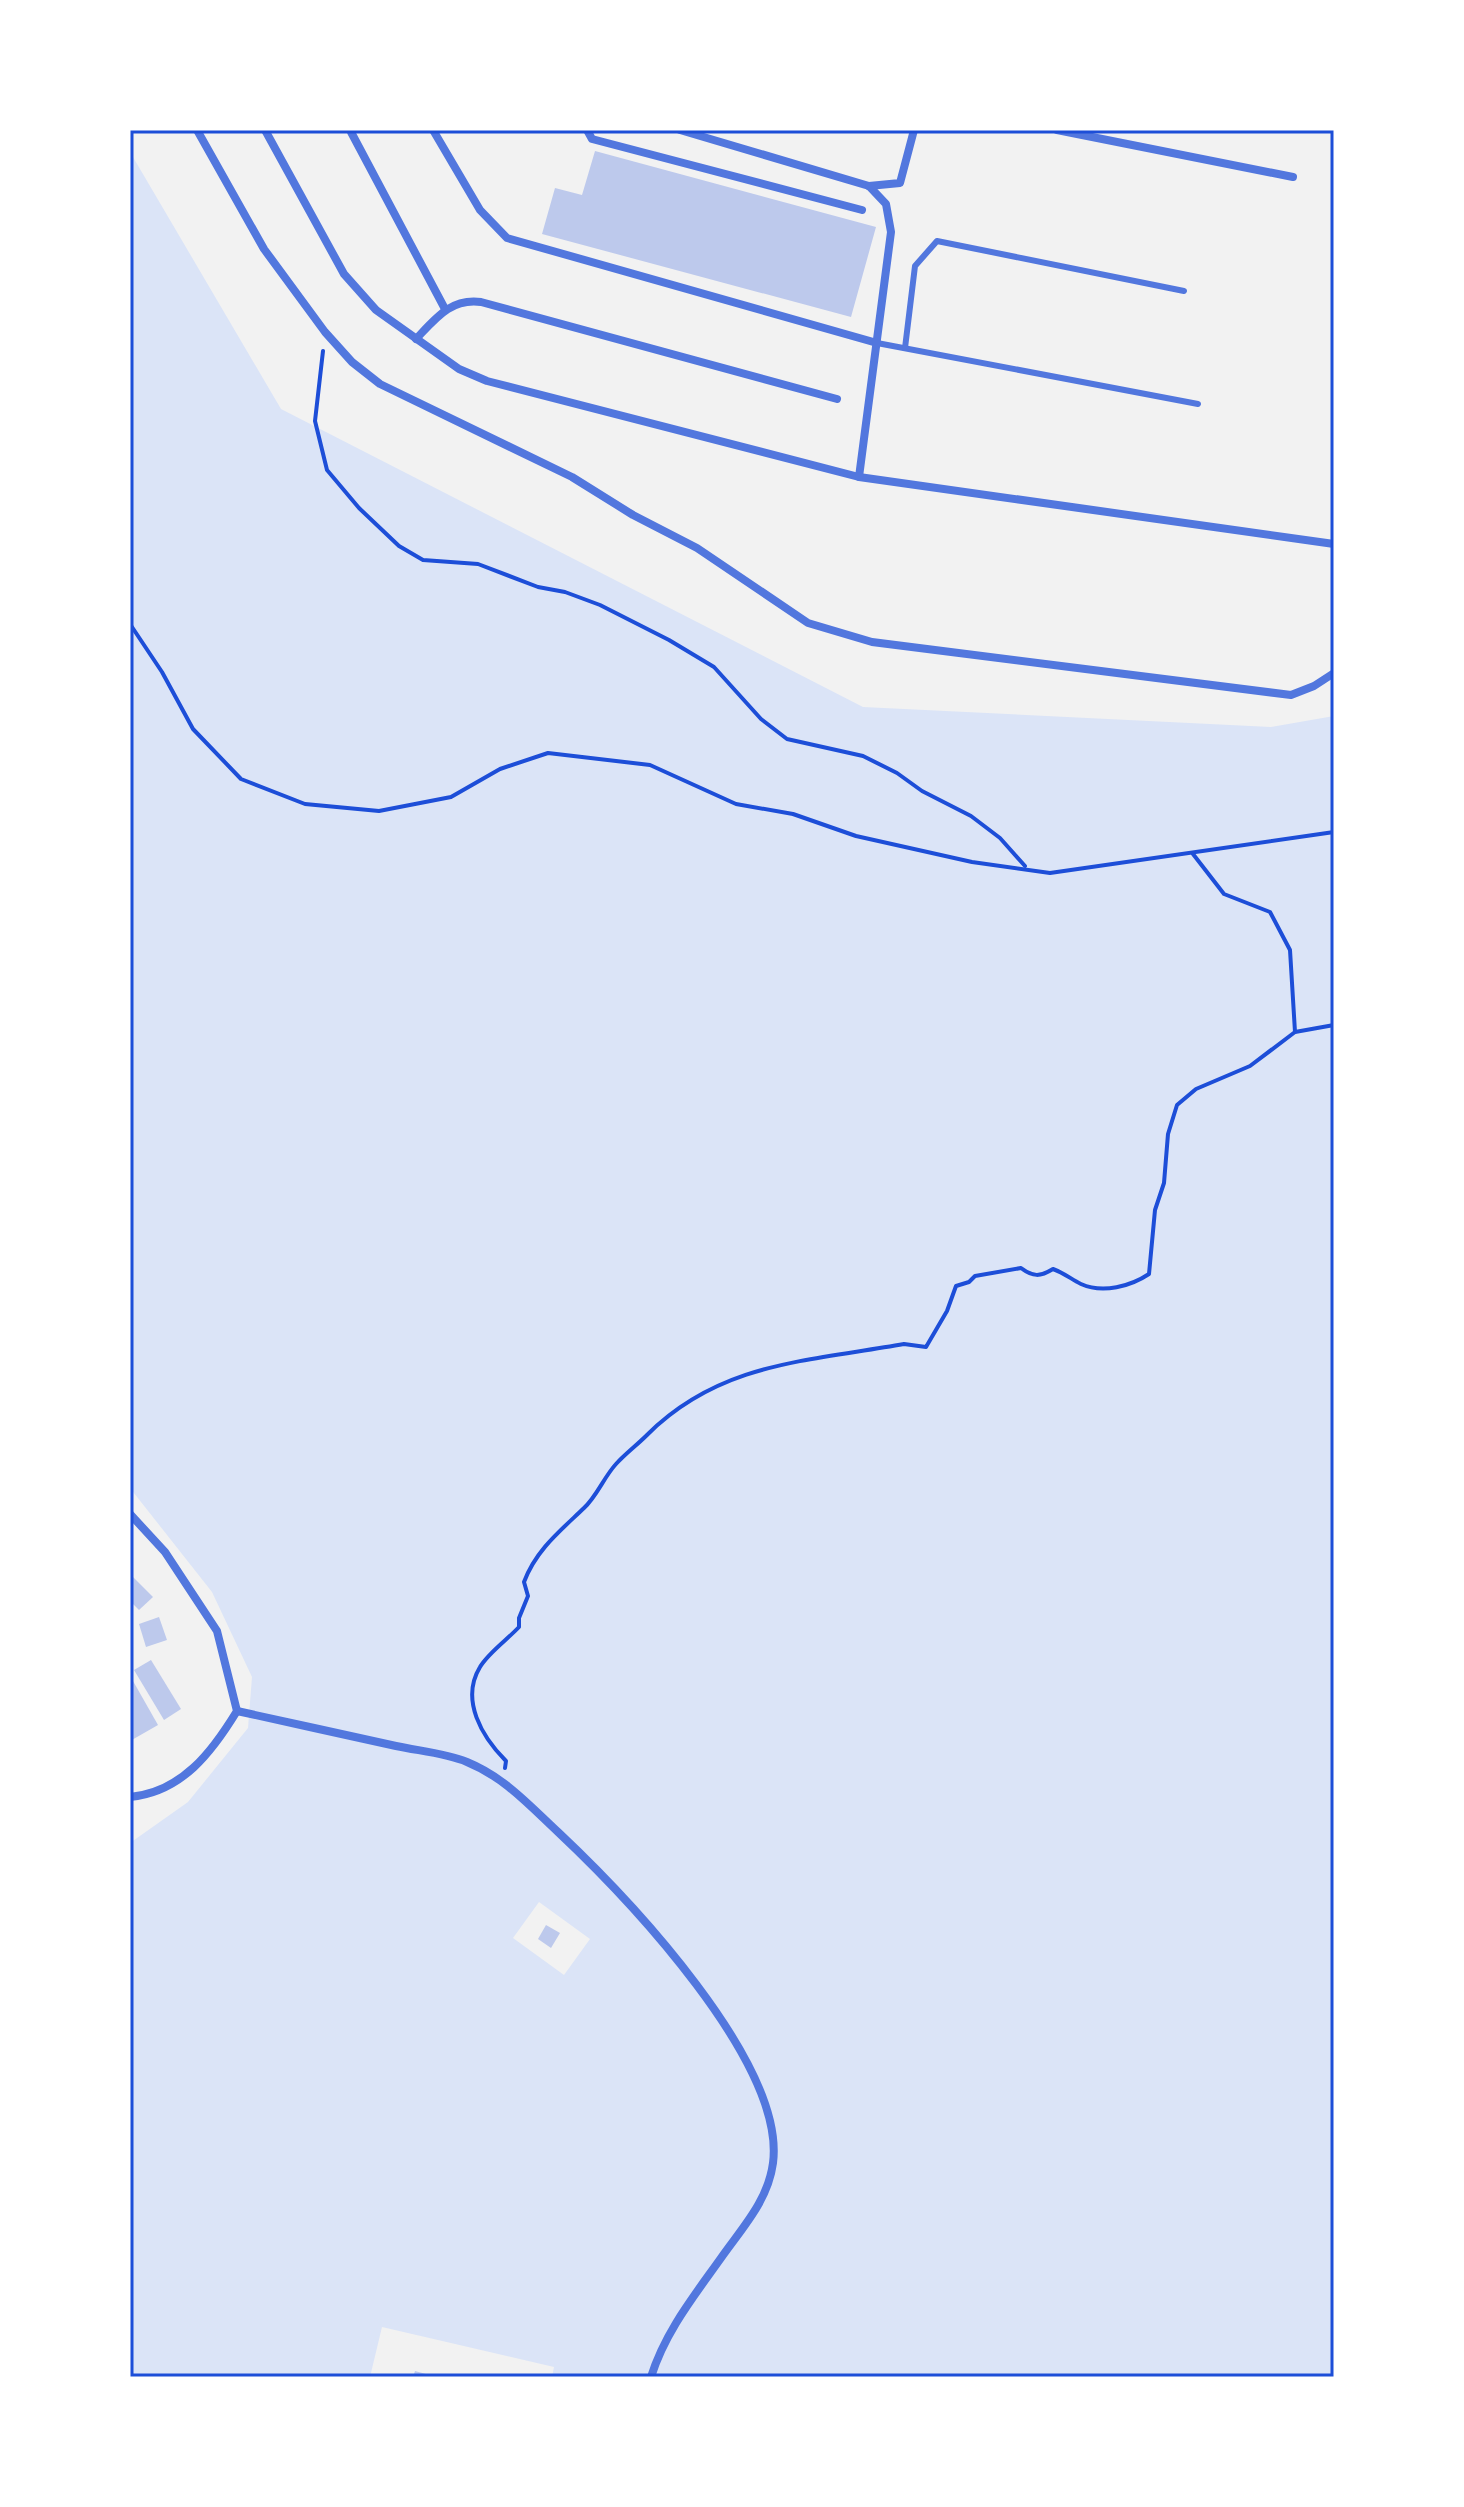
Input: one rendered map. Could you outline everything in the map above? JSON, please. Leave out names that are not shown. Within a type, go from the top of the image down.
[{"type":"street","points":[[197,130],[264,249],[325,332],[352,362],[380,384],[572,477],[633,515],[697,548],[808,623],[872,642],[1291,695],[1314,686],[1334,673]]},
{"type":"street","points":[[265,130],[344,274],[376,310],[459,369],[487,381],[859,477],[1334,544]]},
{"type":"street","points":[[433,130],[480,210],[507,238],[877,343]]},
{"type":"street","points":[[587,130],[592,139],[862,210]]},
{"type":"street","points":[[680,130],[869,186],[880,194],[890,216],[859,477]]},
{"type":"street","points":[[869,186],[900,183],[914,130]]},
{"type":"street","points":[[1057,130],[1293,177]]},
{"type":"street","points":[[351,132],[445,309]]},
{"type":"street","points":[[416,339],[445,309],[464,300],[481,302],[837,399]]},
{"type":"street","points":[[130,1514],[165,1552],[217,1631],[237,1711],[213,1751],[189,1772],[142,1796],[130,1797]]},
{"type":"street","points":[[237,1711],[466,1761],[503,1781],[621,1894],[671,1948],[724,2027],[773,2125],[773,2164],[763,2197],[703,2287],[680,2315],[662,2344],[651,2377]]},
{"type":"lane","points":[[905,348],[915,266],[937,241],[1184,291]]},
{"type":"lane","points":[[877,343],[1198,404]]},
{"type":"path","points":[[325,332],[315,421],[327,470],[359,508],[399,546],[423,560],[478,564],[538,587],[565,592],[641,626],[714,667],[761,719],[787,739],[863,756],[897,773],[922,791],[971,816],[1000,838],[1026,868]]},
{"type":"path","points":[[130,624],[162,672],[193,729],[241,779],[305,804],[379,811],[451,797],[500,769],[548,753],[595,756],[650,765],[736,804],[793,814],[856,836],[972,862],[1050,873],[1334,832]]},
{"type":"path","points":[[1193,854],[1224,894],[1270,912],[1290,950],[1295,1032]]},
{"type":"path","points":[[503,1781],[506,1761],[472,1710],[470,1696],[480,1665],[519,1627],[519,1618],[528,1596],[524,1582],[538,1555],[567,1519],[584,1508],[618,1462],[688,1402],[762,1367],[904,1344],[926,1347],[947,1311],[956,1286],[969,1282],[975,1276],[1021,1268],[1031,1276],[1042,1276],[1053,1269],[1082,1285],[1110,1289],[1136,1283],[1149,1274],[1151,1234],[1167,1167],[1170,1119],[1177,1105],[1196,1089],[1250,1066],[1295,1032],[1334,1025]]},
{"type":"shaded area","points":[[130,152],[281,409],[863,707],[1271,727],[1334,716],[1334,2377],[552,2377],[554,2367],[382,2327],[370,2377],[130,2377],[130,1843],[188,1802],[248,1728],[252,1677],[212,1592],[130,1488]],"holes":[[[539,1902],[590,1939],[564,1975],[513,1938]]]},
{"type":"building","points":[[595,151],[876,227],[851,317],[542,234],[555,188],[582,195]]},
{"type":"building","points":[[130,1574],[153,1597],[139,1610],[130,1601]]},
{"type":"building","points":[[159,1617],[167,1640],[146,1647],[139,1624]]},
{"type":"building","points":[[151,1660],[181,1709],[164,1720],[134,1670]]},
{"type":"building","points":[[133,1681],[158,1725],[130,1741],[130,1682]]},
{"type":"building","points":[[546,1925],[560,1933],[551,1948],[538,1939]]},
{"type":"building","points":[[415,2371],[433,2376],[433,2377],[413,2377]]}]
